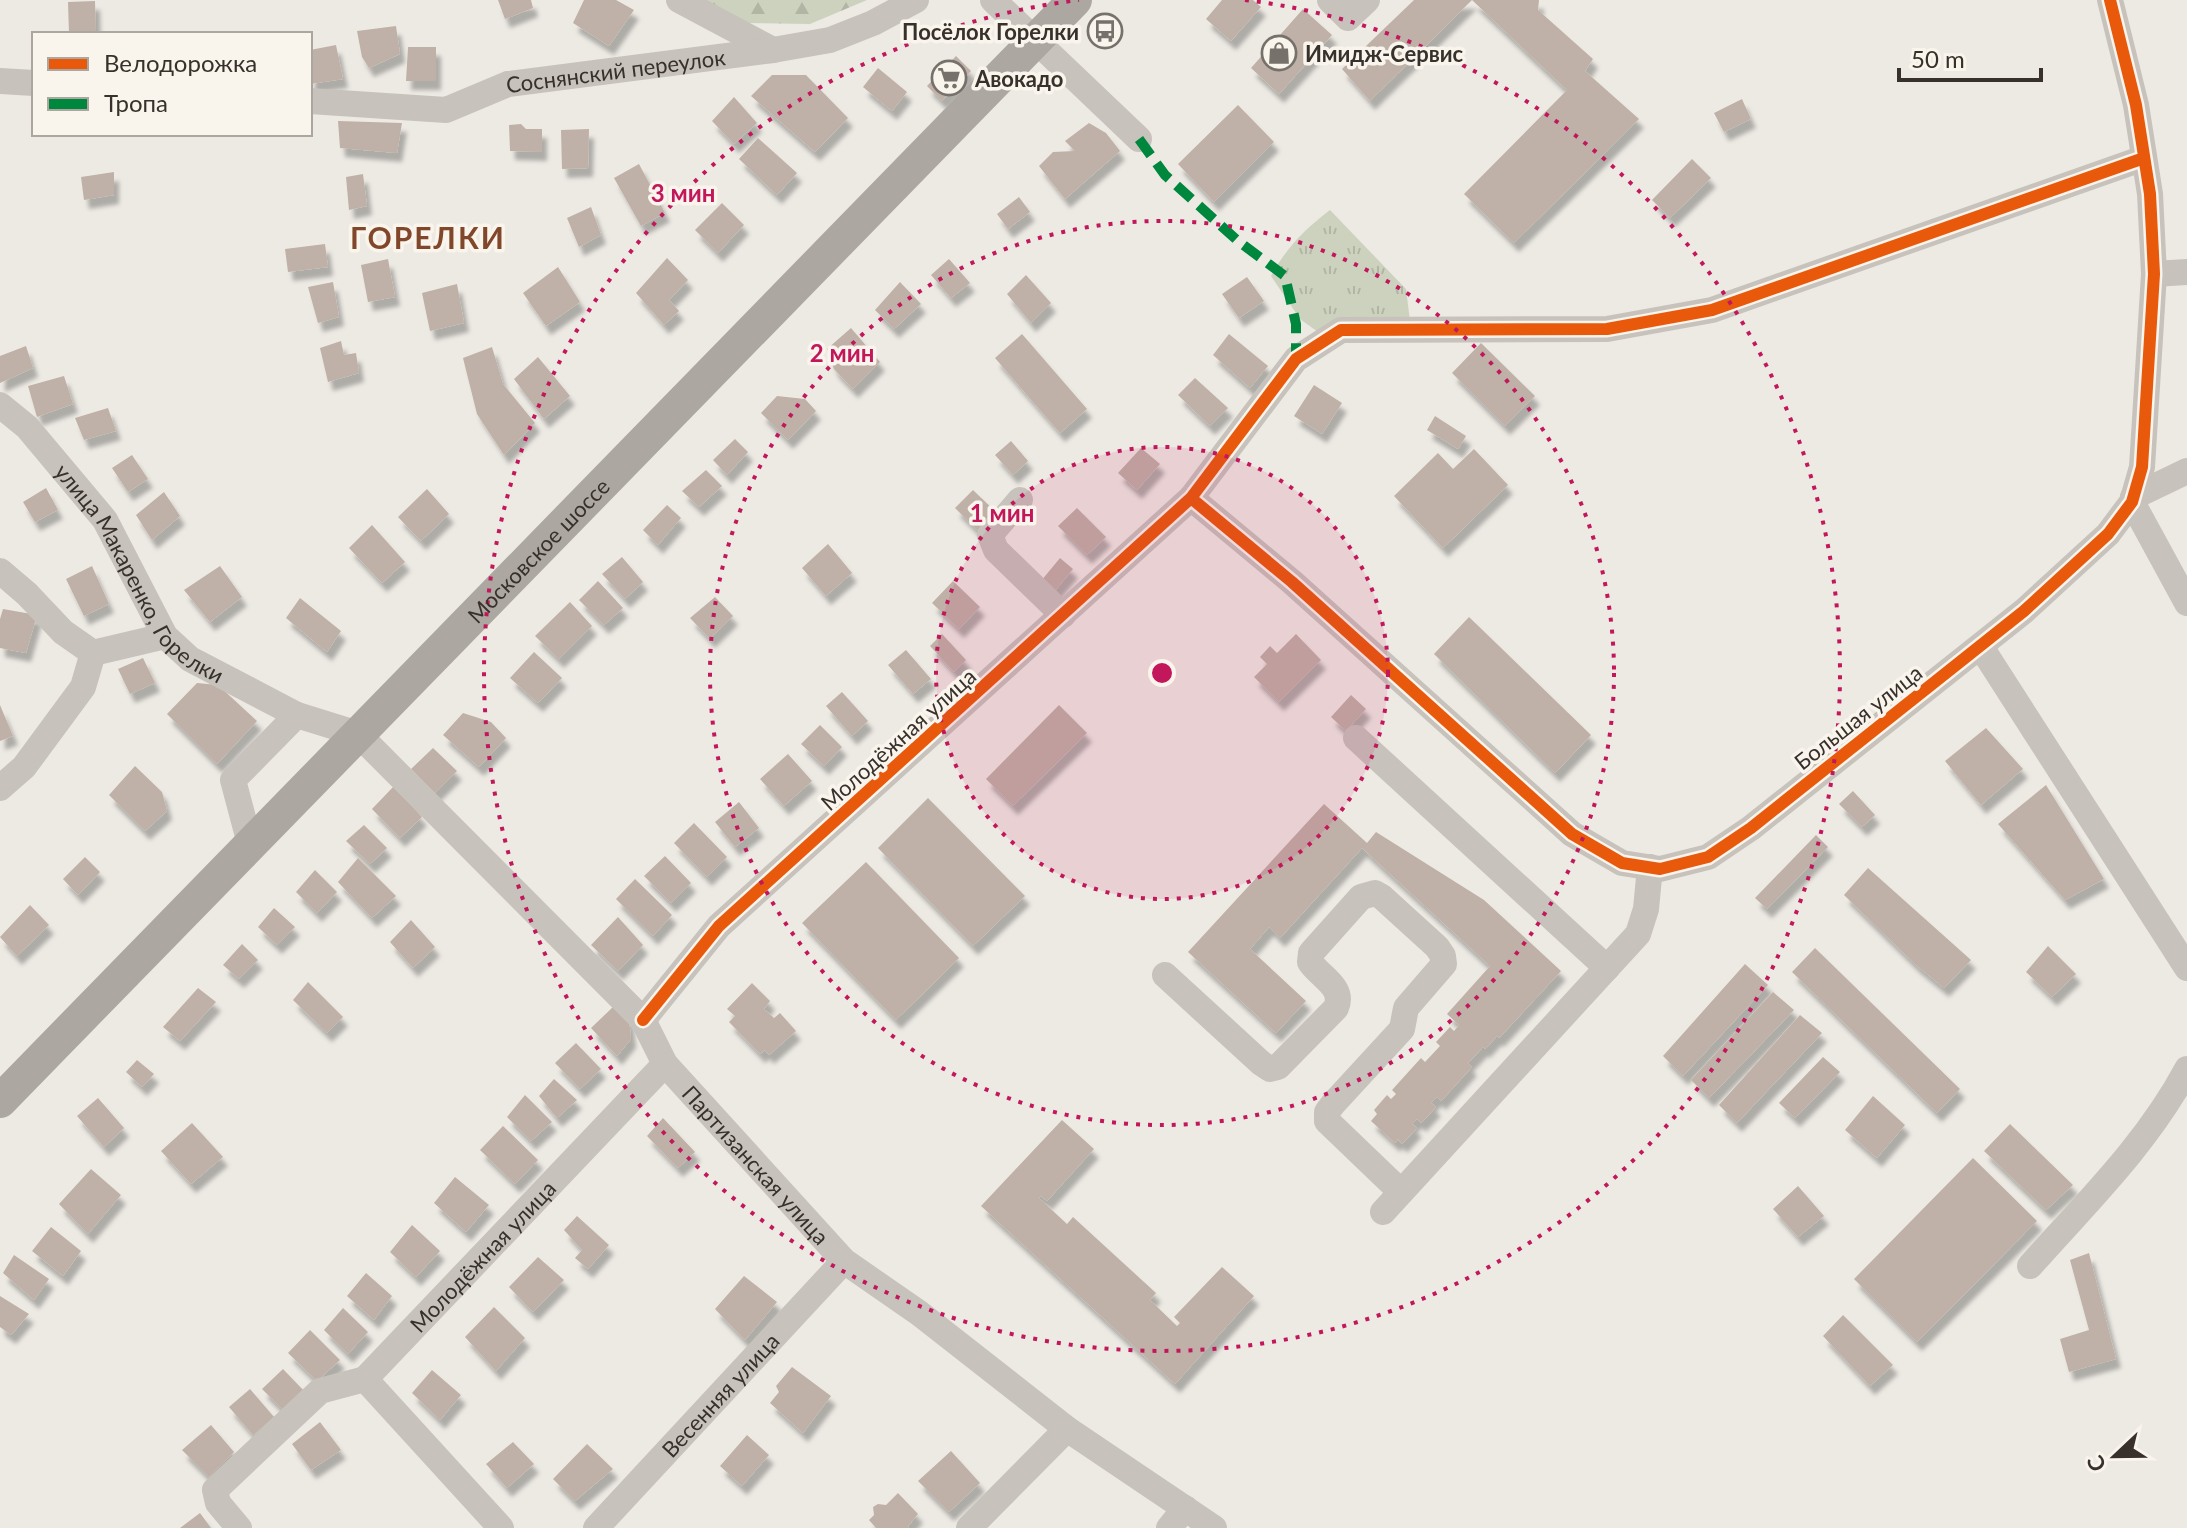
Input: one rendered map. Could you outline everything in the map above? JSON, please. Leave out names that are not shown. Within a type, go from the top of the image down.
[{"type":"main road","name":"Московское шоссе","points":[[0,1101],[1075,0]]},
{"type":"street","points":[[679,0],[773,50]]},
{"type":"street","name":"Соснянский переулок","points":[[312,101],[446,110],[508,84],[830,40],[873,23],[916,0]]},
{"type":"street","points":[[993,0],[1139,139]]},
{"type":"street","points":[[1330,0],[1348,18],[1367,0]]},
{"type":"street","name":"Большая улица","points":[[1191,498],[1304,592],[1572,834],[1622,863],[1660,869],[1708,857],[1751,828],[1981,647],[2108,534],[2133,499],[2142,467],[2154,274],[2150,194],[2136,105],[2110,0]]},
{"type":"street","points":[[0,81],[32,83]]},
{"type":"street","name":"Молодёжная улица","points":[[643,1020],[719,926],[1191,498],[1296,359],[1341,330],[1607,329],[1712,310],[2144,158]]},
{"type":"street","points":[[2154,274],[2187,272]]},
{"type":"street","name":"улица Макаренко, Горелки","points":[[0,405],[27,427],[105,520],[165,636],[190,659],[297,715],[358,734]]},
{"type":"street","points":[[2187,471],[2133,499],[2187,603]]},
{"type":"street","points":[[1020,500],[990,535],[996,550],[1063,615]]},
{"type":"street","points":[[0,571],[63,632],[93,653],[165,636]]},
{"type":"street","points":[[1981,647],[2187,968]]},
{"type":"street","points":[[0,788],[24,767],[83,687],[93,653]]},
{"type":"street","points":[[250,844],[233,780],[297,715]]},
{"type":"street","name":"Партизанская улица","points":[[358,734],[643,1020],[665,1064],[844,1261],[919,1313],[1177,1518],[1214,1528]]},
{"type":"street","points":[[1356,738],[1607,968]]},
{"type":"street","points":[[1165,975],[1270,1069],[1278,1067],[1339,1001],[1333,986],[1310,962],[1311,953],[1361,897],[1375,893],[1437,947],[1444,964],[1406,1008],[1402,1029],[1327,1112],[1327,1121],[1392,1202],[1638,934],[1646,909],[1650,867]]},
{"type":"street","name":"Молодёжная улица","points":[[365,1379],[665,1064]]},
{"type":"street","points":[[2030,1266],[2138,1145],[2168,1105],[2187,1069]]},
{"type":"street","name":"Весенняя улица","points":[[596,1528],[844,1261]]},
{"type":"street","points":[[239,1528],[218,1503],[215,1490],[320,1391],[365,1379],[501,1528]]},
{"type":"street","points":[[969,1528],[1067,1429]]},
{"type":"green space","points":[[701,0],[867,0],[810,24],[744,23]]},
{"type":"green space","points":[[1330,210],[1406,289],[1410,321],[1318,332],[1300,319],[1271,276],[1297,240]]},
{"type":"building","points":[[498,0],[531,0],[533,8],[505,19]]},
{"type":"building","points":[[584,0],[616,0],[634,10],[609,46],[573,23]]},
{"type":"building","points":[[1222,0],[1253,0],[1261,7],[1231,41],[1206,19]]},
{"type":"building","points":[[1414,0],[1472,0],[1370,101],[1342,69]]},
{"type":"building","points":[[1472,0],[1539,0],[1538,10],[1593,59],[1585,71],[1639,119],[1514,243],[1464,194],[1567,90]]},
{"type":"building","points":[[95,1],[96,32],[69,32],[68,2]]},
{"type":"building","points":[[1303,9],[1332,35],[1279,94],[1251,68]]},
{"type":"building","points":[[396,26],[400,54],[369,68],[362,57],[357,31]]},
{"type":"building","points":[[336,45],[343,79],[312,84],[312,50]]},
{"type":"building","points":[[408,47],[436,47],[436,81],[406,81]]},
{"type":"building","name":"Авокадо","points":[[956,56],[971,71],[942,101],[927,86]]},
{"type":"building","points":[[878,68],[907,92],[892,111],[863,87]]},
{"type":"building","points":[[772,75],[806,75],[848,118],[815,152],[751,96]]},
{"type":"building","points":[[734,97],[757,123],[734,144],[712,121]]},
{"type":"building","points":[[1742,99],[1751,119],[1724,132],[1714,113]]},
{"type":"building","points":[[1238,105],[1274,142],[1214,202],[1178,164]]},
{"type":"building","points":[[338,121],[402,123],[397,153],[340,148]]},
{"type":"building","points":[[1089,123],[1106,133],[1120,151],[1065,199],[1039,166],[1053,152],[1075,151],[1065,141]]},
{"type":"building","points":[[521,124],[526,129],[542,129],[542,152],[510,151],[509,125]]},
{"type":"building","points":[[589,129],[588,168],[562,169],[561,130]]},
{"type":"building","points":[[758,138],[797,173],[777,195],[739,159]]},
{"type":"building","points":[[1692,159],[1711,178],[1670,218],[1652,200]]},
{"type":"building","points":[[639,164],[665,213],[641,226],[614,178]]},
{"type":"building","points":[[114,172],[114,195],[84,200],[81,177]]},
{"type":"building","points":[[363,174],[367,206],[349,210],[346,177]]},
{"type":"building","points":[[1019,197],[1030,212],[1008,229],[997,214]]},
{"type":"building","points":[[722,203],[744,225],[718,253],[695,230]]},
{"type":"building","points":[[591,207],[601,235],[579,247],[567,218]]},
{"type":"building","points":[[325,244],[328,267],[288,272],[285,249]]},
{"type":"building","points":[[667,258],[688,280],[669,300],[679,311],[664,325],[636,293]]},
{"type":"building","points":[[388,259],[395,297],[368,302],[361,265]]},
{"type":"building","points":[[949,259],[970,283],[951,298],[931,275]]},
{"type":"building","points":[[558,267],[580,302],[546,326],[523,293]]},
{"type":"building","points":[[1026,275],[1051,303],[1031,323],[1007,294]]},
{"type":"building","points":[[1247,277],[1264,301],[1239,318],[1222,294]]},
{"type":"building","points":[[333,282],[339,317],[318,323],[308,287]]},
{"type":"building","points":[[900,282],[921,304],[894,329],[875,310]]},
{"type":"building","points":[[457,284],[464,323],[430,331],[422,293]]},
{"type":"building","points":[[851,328],[880,362],[853,389],[834,369],[827,349]]},
{"type":"building","points":[[1022,334],[1087,409],[1060,433],[995,358]]},
{"type":"building","points":[[1229,334],[1268,366],[1250,388],[1213,355]]},
{"type":"building","points":[[341,341],[344,355],[356,353],[359,373],[328,382],[320,348]]},
{"type":"building","points":[[1481,343],[1535,396],[1505,426],[1452,373]]},
{"type":"building","points":[[26,346],[33,368],[0,383],[0,356]]},
{"type":"building","points":[[492,347],[503,384],[535,423],[504,455],[477,414],[463,358]]},
{"type":"building","points":[[538,357],[570,396],[544,419],[514,379]]},
{"type":"building","points":[[64,376],[73,404],[37,417],[28,386]]},
{"type":"building","points":[[1195,378],[1228,408],[1210,426],[1178,395]]},
{"type":"building","points":[[1314,385],[1342,403],[1322,434],[1294,416]]},
{"type":"building","points":[[777,396],[805,399],[816,411],[788,440],[761,413]]},
{"type":"building","points":[[108,408],[116,431],[84,440],[75,418]]},
{"type":"building","points":[[1435,416],[1466,436],[1458,449],[1427,430]]},
{"type":"building","points":[[735,439],[748,452],[727,475],[713,460]]},
{"type":"building","points":[[1011,441],[1028,461],[1013,475],[995,455]]},
{"type":"building","points":[[1141,448],[1160,464],[1137,490],[1118,473]]},
{"type":"building","points":[[1474,449],[1508,485],[1443,548],[1394,496],[1438,453],[1453,469]]},
{"type":"building","points":[[132,455],[148,479],[128,492],[112,468]]},
{"type":"building","points":[[706,470],[722,486],[699,507],[682,491]]},
{"type":"building","points":[[46,488],[58,510],[35,522],[23,502]]},
{"type":"building","points":[[427,489],[449,514],[421,541],[398,517]]},
{"type":"building","points":[[973,490],[997,513],[979,532],[955,508]]},
{"type":"building","points":[[164,492],[180,516],[152,540],[136,515]]},
{"type":"building","points":[[667,505],[681,518],[658,545],[643,530]]},
{"type":"building","points":[[1077,508],[1106,537],[1087,555],[1058,526]]},
{"type":"building","points":[[372,525],[405,562],[382,583],[349,548]]},
{"type":"building","points":[[828,544],[852,573],[826,596],[802,568]]},
{"type":"building","points":[[622,557],[643,582],[625,599],[602,574]]},
{"type":"building","points":[[1060,558],[1073,569],[1054,592],[1041,581]]},
{"type":"building","points":[[92,566],[109,604],[84,616],[66,579]]},
{"type":"building","points":[[220,566],[242,597],[210,622],[184,590]]},
{"type":"building","points":[[598,581],[623,608],[604,625],[579,600]]},
{"type":"building","points":[[953,581],[980,607],[959,629],[932,603]]},
{"type":"building","points":[[715,597],[733,616],[710,639],[690,618]]},
{"type":"building","points":[[300,598],[341,631],[327,652],[286,618]]},
{"type":"building","points":[[570,602],[592,626],[559,659],[535,636]]},
{"type":"building","points":[[3,609],[37,615],[26,653],[0,648]]},
{"type":"building","points":[[1469,617],[1591,735],[1555,773],[1434,654]]},
{"type":"building","points":[[942,634],[966,660],[954,672],[930,646]]},
{"type":"building","points":[[1296,634],[1321,660],[1279,702],[1254,677],[1267,664],[1260,657],[1270,646],[1277,653]]},
{"type":"building","points":[[906,650],[931,679],[913,694],[888,665]]},
{"type":"building","points":[[534,652],[562,678],[538,703],[510,678]]},
{"type":"building","points":[[143,658],[155,683],[130,694],[118,669]]},
{"type":"building","points":[[197,683],[218,685],[257,721],[217,764],[167,714]]},
{"type":"building","points":[[842,692],[868,721],[852,736],[826,706]]},
{"type":"building","points":[[1351,695],[1366,709],[1346,731],[1331,717]]},
{"type":"building","points":[[0,705],[13,736],[0,741]]},
{"type":"building","points":[[1059,705],[1087,733],[1013,806],[986,779]]},
{"type":"building","points":[[463,713],[491,722],[506,738],[479,767],[443,735]]},
{"type":"building","points":[[820,725],[842,747],[824,766],[801,744]]},
{"type":"building","points":[[1986,728],[2023,769],[1981,805],[1945,761]]},
{"type":"building","points":[[433,748],[457,771],[435,793],[411,769]]},
{"type":"building","points":[[788,754],[812,781],[784,806],[760,779]]},
{"type":"building","points":[[135,766],[162,792],[167,811],[145,831],[109,795]]},
{"type":"building","points":[[2046,785],[2104,879],[2065,900],[1998,824]]},
{"type":"building","points":[[394,786],[422,817],[400,838],[372,809]]},
{"type":"building","points":[[1853,791],[1875,815],[1862,827],[1839,804]]},
{"type":"building","points":[[928,798],[1025,896],[973,946],[878,848]]},
{"type":"building","points":[[739,802],[759,828],[735,847],[715,822]]},
{"type":"building","points":[[1324,804],[1367,843],[1376,832],[1484,900],[1561,971],[1499,1038],[1497,1036],[1485,1049],[1483,1047],[1468,1063],[1472,1067],[1441,1101],[1437,1097],[1431,1103],[1436,1107],[1421,1123],[1417,1119],[1412,1124],[1417,1128],[1402,1144],[1398,1139],[1395,1143],[1371,1121],[1377,1114],[1374,1110],[1387,1095],[1391,1099],[1396,1094],[1392,1090],[1421,1058],[1425,1062],[1440,1046],[1436,1042],[1450,1027],[1454,1031],[1459,1025],[1447,1014],[1490,966],[1362,848],[1280,938],[1269,927],[1250,949],[1306,1001],[1276,1033],[1188,952]]},
{"type":"building","points":[[694,823],[727,857],[707,877],[674,843]]},
{"type":"building","points":[[364,825],[387,848],[370,864],[346,841]]},
{"type":"building","points":[[1816,835],[1828,847],[1767,909],[1755,898]]},
{"type":"building","points":[[665,856],[691,883],[671,903],[644,876]]},
{"type":"building","points":[[85,857],[100,872],[78,895],[63,879]]},
{"type":"building","points":[[358,858],[396,896],[372,918],[338,882]]},
{"type":"building","points":[[866,862],[959,958],[896,1020],[802,923]]},
{"type":"building","points":[[1868,868],[1971,960],[1944,988],[1844,895]]},
{"type":"building","points":[[315,870],[337,892],[317,913],[296,892]]},
{"type":"building","points":[[635,879],[672,915],[653,936],[616,899]]},
{"type":"building","points":[[30,905],[49,925],[17,956],[0,937]]},
{"type":"building","points":[[274,908],[295,927],[277,945],[258,927]]},
{"type":"building","points":[[618,917],[643,945],[618,971],[591,945]]},
{"type":"building","points":[[411,920],[435,947],[413,968],[390,942]]},
{"type":"building","points":[[242,944],[258,960],[239,979],[223,965]]},
{"type":"building","points":[[2048,946],[2076,974],[2052,997],[2026,972]]},
{"type":"building","points":[[1815,948],[1960,1089],[1937,1113],[1792,972]]},
{"type":"building","points":[[1745,964],[1768,985],[1683,1076],[1663,1056]]},
{"type":"building","points":[[308,982],[343,1017],[327,1033],[293,1000]]},
{"type":"building","points":[[752,983],[770,1001],[764,1009],[774,1018],[780,1013],[796,1031],[769,1055],[765,1050],[760,1054],[729,1022],[735,1016],[727,1009]]},
{"type":"building","points":[[198,988],[216,1002],[180,1041],[163,1027]]},
{"type":"building","points":[[1773,992],[1794,1010],[1709,1098],[1691,1080]]},
{"type":"building","points":[[613,1007],[629,1019],[631,1039],[617,1056],[591,1028]]},
{"type":"building","points":[[1800,1015],[1822,1033],[1737,1123],[1719,1105]]},
{"type":"building","points":[[576,1043],[601,1069],[580,1089],[555,1063]]},
{"type":"building","points":[[1823,1057],[1840,1072],[1795,1118],[1779,1103]]},
{"type":"building","points":[[137,1060],[154,1074],[142,1087],[126,1072]]},
{"type":"building","points":[[554,1079],[577,1100],[557,1118],[539,1096]]},
{"type":"building","points":[[525,1095],[552,1122],[531,1141],[507,1117]]},
{"type":"building","points":[[1873,1096],[1905,1125],[1877,1158],[1845,1130]]},
{"type":"building","points":[[98,1098],[124,1128],[104,1147],[77,1116]]},
{"type":"building","points":[[663,1118],[695,1152],[678,1168],[647,1136]]},
{"type":"building","points":[[1062,1120],[1094,1149],[1047,1201],[1041,1196],[1039,1198],[1067,1224],[1073,1217],[1156,1293],[1150,1300],[1177,1326],[1180,1323],[1174,1317],[1222,1267],[1254,1296],[1175,1384],[981,1206]]},
{"type":"building","points":[[192,1123],[223,1157],[191,1184],[161,1151]]},
{"type":"building","points":[[2010,1124],[2073,1185],[2046,1210],[1984,1151]]},
{"type":"building","points":[[503,1126],[538,1160],[515,1184],[480,1150]]},
{"type":"building","points":[[1973,1158],[2037,1221],[1917,1342],[1854,1279]]},
{"type":"building","points":[[91,1169],[121,1195],[88,1234],[59,1204]]},
{"type":"building","points":[[455,1177],[489,1205],[466,1232],[434,1203]]},
{"type":"building","points":[[1798,1186],[1824,1216],[1798,1237],[1773,1209]]},
{"type":"building","points":[[577,1216],[609,1245],[588,1269],[575,1258],[582,1250],[564,1230]]},
{"type":"building","points":[[412,1225],[440,1251],[416,1277],[390,1252]]},
{"type":"building","points":[[51,1227],[81,1251],[63,1276],[32,1251]]},
{"type":"building","points":[[2089,1253],[2116,1359],[2069,1372],[2060,1339],[2089,1330],[2070,1260]]},
{"type":"building","points":[[14,1255],[49,1279],[34,1300],[3,1273]]},
{"type":"building","points":[[538,1257],[564,1280],[533,1312],[509,1287]]},
{"type":"building","points":[[366,1273],[392,1296],[374,1320],[347,1296]]},
{"type":"building","points":[[744,1276],[777,1302],[745,1340],[715,1309]]},
{"type":"building","points":[[0,1296],[29,1314],[11,1335],[0,1327]]},
{"type":"building","points":[[494,1307],[525,1338],[496,1371],[465,1337]]},
{"type":"building","points":[[343,1308],[368,1332],[348,1354],[324,1330]]},
{"type":"building","points":[[1843,1315],[1893,1365],[1870,1386],[1823,1336]]},
{"type":"building","points":[[310,1330],[340,1360],[317,1381],[288,1353]]},
{"type":"building","points":[[792,1367],[831,1396],[803,1433],[770,1403],[779,1392],[776,1386]]},
{"type":"building","points":[[283,1369],[305,1392],[285,1412],[262,1389]]},
{"type":"building","points":[[432,1370],[461,1395],[440,1420],[412,1393]]},
{"type":"building","points":[[250,1389],[274,1417],[253,1435],[229,1407]]},
{"type":"building","points":[[320,1422],[341,1450],[311,1470],[292,1444]]},
{"type":"building","points":[[211,1425],[234,1452],[209,1477],[182,1450]]},
{"type":"building","points":[[747,1435],[769,1455],[742,1486],[720,1466]]},
{"type":"building","points":[[513,1442],[534,1464],[507,1488],[486,1464]]},
{"type":"building","points":[[587,1444],[613,1469],[575,1501],[553,1479]]},
{"type":"building","points":[[951,1451],[980,1483],[949,1512],[918,1481]]},
{"type":"building","points":[[898,1493],[918,1514],[909,1528],[876,1528],[869,1520],[874,1515],[873,1507],[886,1505]]},
{"type":"building","points":[[200,1513],[211,1528],[180,1528]]},
{"type":"marked path","points":[[1139,139],[1165,175],[1238,241],[1285,276],[1296,324],[1296,359]]},
{"type":"cycle path","points":[[1191,498],[1292,582],[1572,834],[1622,863],[1660,869],[1708,857],[1751,828],[2024,611],[2108,534],[2132,502],[2142,467],[2154,274],[2150,194],[2136,105],[2110,0]]},
{"type":"cycle path","points":[[643,1020],[719,926],[1191,498],[1296,359],[1341,330],[1607,329],[1712,310],[2144,158]]},
{"type":"place","name":"Посёлок Горелки","points":[[1105,31]]},
{"type":"place","name":"Имидж-Сервис","points":[[1279,53]]},
{"type":"place","name":"Авокадо","points":[[949,78]]},
{"type":"district","name":"ГОРЕЛКИ","points":[[428,237]]}]
